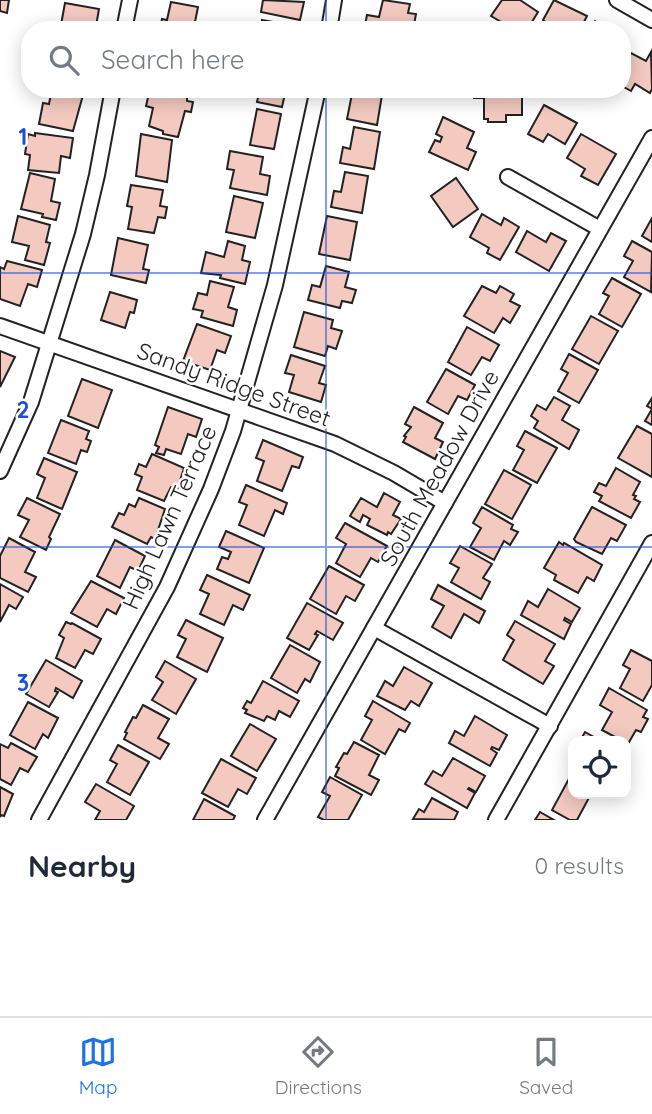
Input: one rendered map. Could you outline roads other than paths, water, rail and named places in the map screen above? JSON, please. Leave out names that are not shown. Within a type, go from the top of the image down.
[{"type":"street","points":[[126,21],[130,0]]},
{"type":"street","points":[[330,21],[334,0]]},
{"type":"street","points":[[617,0],[652,20]]},
{"type":"street","points":[[0,471],[31,402],[86,222],[111,98]]},
{"type":"street","name":"High Lawn Terrace","points":[[38,820],[167,587],[211,489],[239,409],[275,285],[316,98]]},
{"type":"street","name":"South Meadow Drive","points":[[265,820],[652,138]]},
{"type":"street","points":[[508,177],[600,229]]},
{"type":"street","name":"Sandy Ridge Street","points":[[0,326],[334,444],[394,473],[445,503]]},
{"type":"street","points":[[496,820],[652,543]]},
{"type":"street","points":[[374,628],[550,726]]}]
